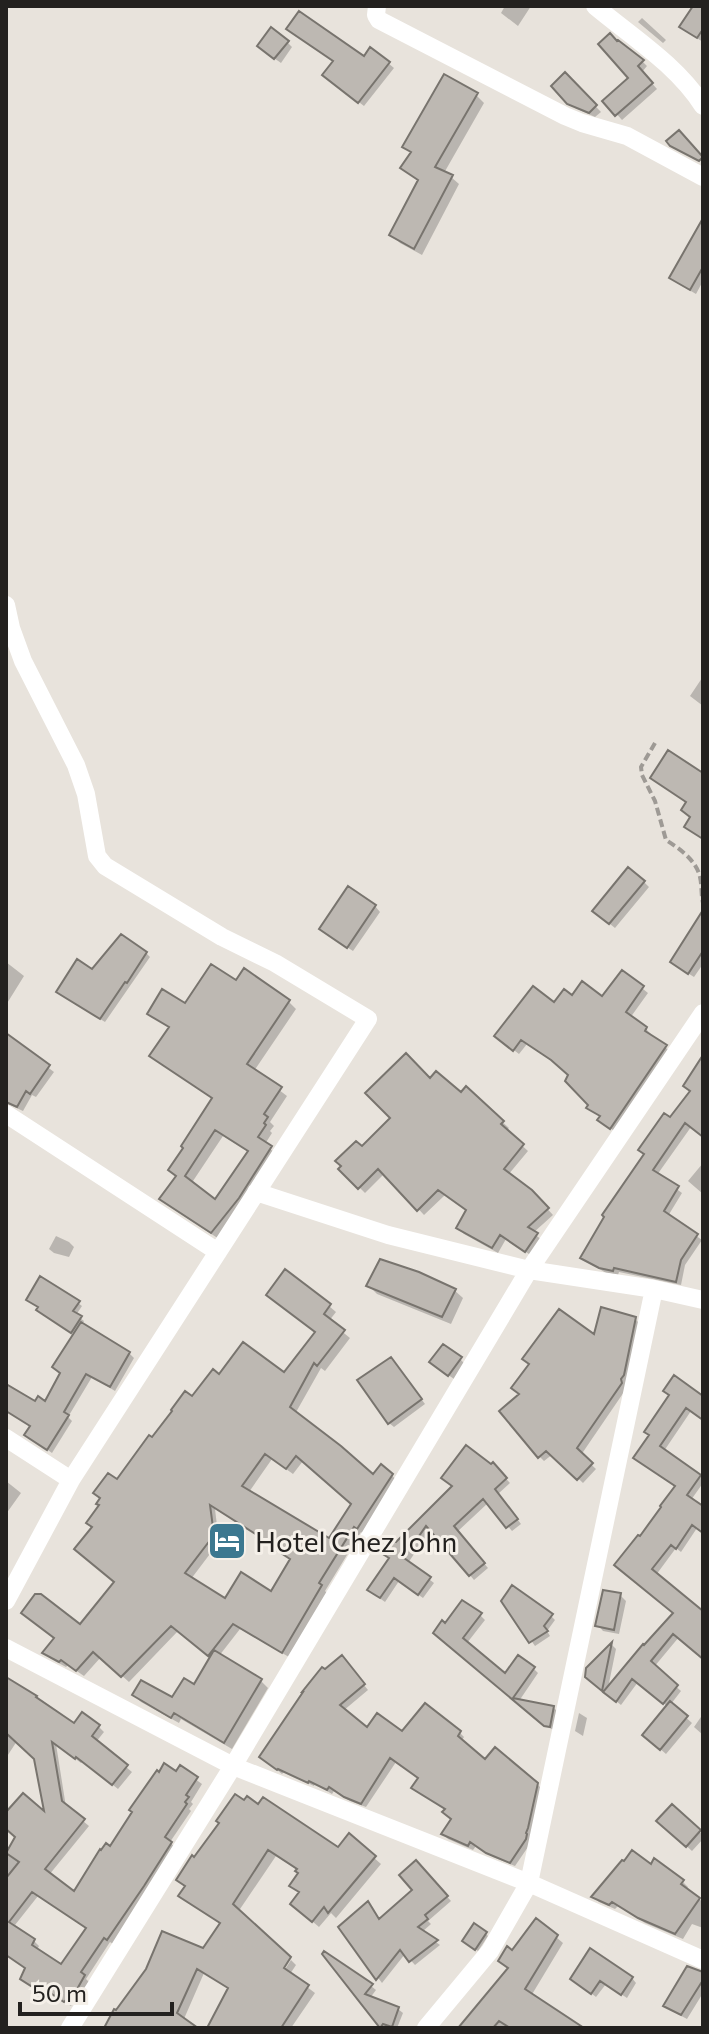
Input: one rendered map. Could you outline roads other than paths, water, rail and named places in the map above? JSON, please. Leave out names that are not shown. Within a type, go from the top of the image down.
[{"type":"street","points":[[377,6],[379,20],[565,116],[646,144],[703,177]]},
{"type":"street","points":[[595,6],[678,74],[703,106]]},
{"type":"street","points":[[6,605],[23,661],[76,765],[86,794],[97,856],[105,866],[222,937],[275,963],[368,1019],[71,1480],[6,1601]]},
{"type":"street","points":[[70,2028],[233,1766],[529,1270],[703,1013]]},
{"type":"street","points":[[6,1114],[218,1252]]},
{"type":"street","points":[[256,1192],[388,1235],[529,1270],[654,1289],[703,1300]]},
{"type":"street","points":[[426,2028],[490,1951],[529,1883],[654,1289]]},
{"type":"street","points":[[6,1438],[71,1480]]},
{"type":"street","points":[[6,1648],[233,1766],[529,1883],[703,1960]]},
{"type":"place","name":"Hotel Chez John","points":[[227,1541]]}]
